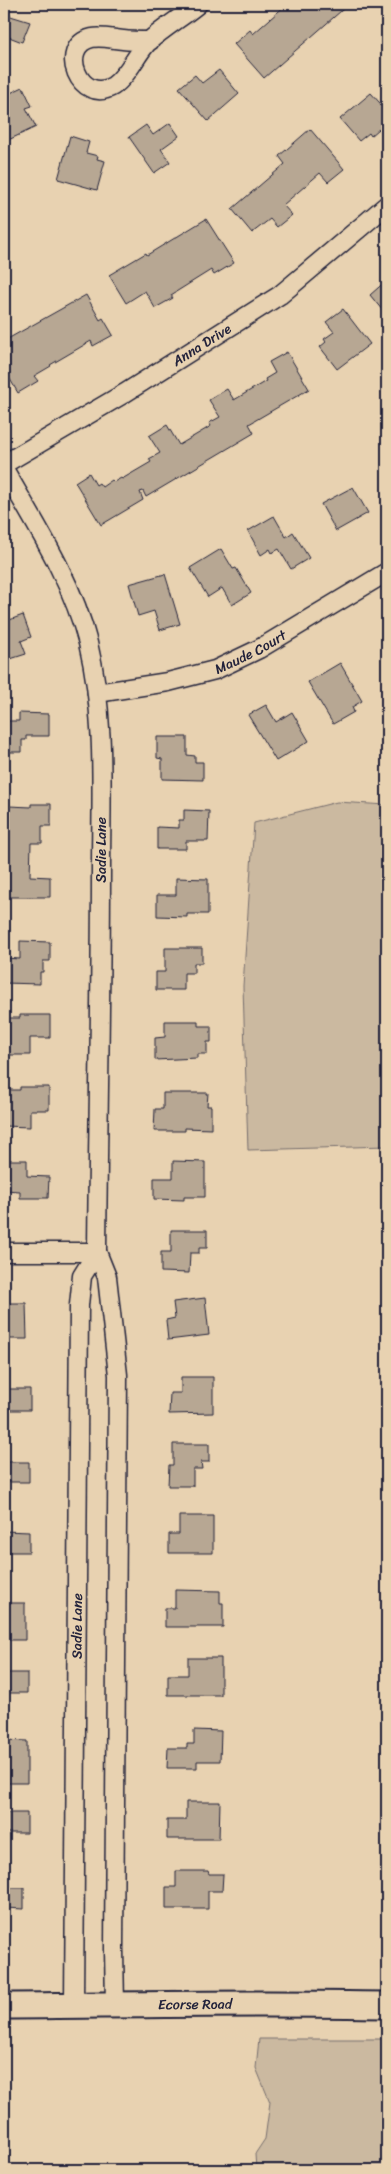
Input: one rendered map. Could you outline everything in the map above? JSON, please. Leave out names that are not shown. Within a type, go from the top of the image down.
[{"type":"main road","name":"Ecorse Road","points":[[4,2006],[116,2006],[294,2002],[387,2005]]},
{"type":"street","points":[[150,41],[198,4]]},
{"type":"street","name":"Anna Drive","points":[[4,464],[133,388],[280,295],[387,205]]},
{"type":"street","name":"Sadie Lane","points":[[4,469],[47,543],[66,584],[88,643],[97,693],[100,736],[101,945],[96,1252],[107,1277],[118,1375],[114,1939],[116,2006]]},
{"type":"street","name":"Maude Court","points":[[97,693],[168,682],[215,670],[259,649],[387,572]]},
{"type":"street","points":[[4,1252],[96,1252]]},
{"type":"street","name":"Sadie Lane","points":[[74,2005],[79,1305],[82,1276],[96,1252]]},
{"type":"shaded area","points":[[337,802],[387,805],[387,1146],[248,1150],[243,986],[254,823]]},
{"type":"shaded area","points":[[259,2039],[387,2039],[387,2170],[256,2170],[255,2154],[265,2139],[270,2102],[256,2068]]},
{"type":"building","points":[[287,4],[349,4],[264,78],[234,44],[250,30],[253,34]]},
{"type":"building","points":[[4,14],[30,22],[22,42],[4,35]]},
{"type":"building","points":[[219,70],[239,94],[208,121],[179,88],[195,75],[202,83]]},
{"type":"building","points":[[23,87],[32,106],[26,108],[36,127],[4,142],[4,96]]},
{"type":"building","points":[[371,93],[387,111],[387,139],[379,129],[371,136],[369,133],[359,141],[340,119]]},
{"type":"building","points":[[170,123],[179,136],[161,149],[170,162],[154,173],[129,137],[146,125],[153,135]]},
{"type":"building","points":[[310,129],[344,169],[328,182],[320,173],[283,205],[292,215],[277,227],[270,219],[252,233],[232,209],[285,164],[279,156]]},
{"type":"building","points":[[70,136],[89,142],[86,153],[98,156],[97,159],[105,161],[97,190],[58,179]]},
{"type":"building","points":[[206,219],[234,263],[214,275],[211,270],[171,295],[173,298],[155,308],[145,291],[126,303],[109,275],[146,253],[147,255]]},
{"type":"building","points":[[387,280],[387,316],[370,295]]},
{"type":"building","points":[[86,295],[100,320],[103,318],[113,335],[93,346],[91,341],[50,365],[34,376],[38,381],[18,393],[4,369],[4,341]]},
{"type":"building","points":[[343,309],[370,344],[337,369],[320,347],[326,342],[324,339],[334,332],[326,322]]},
{"type":"building","points":[[287,352],[309,389],[249,424],[254,433],[146,497],[143,491],[140,492],[143,500],[101,525],[75,482],[89,473],[96,485],[99,483],[102,487],[112,480],[114,482],[122,479],[151,462],[149,459],[160,453],[149,436],[167,425],[179,445],[211,426],[209,423],[220,417],[209,400],[227,389],[234,400],[266,381],[265,379],[275,373],[269,362]]},
{"type":"building","points":[[353,487],[368,513],[336,531],[321,504]]},
{"type":"building","points":[[274,516],[286,537],[293,532],[309,558],[291,569],[279,549],[272,553],[270,549],[261,555],[248,531]]},
{"type":"building","points":[[221,549],[233,569],[236,568],[251,593],[232,605],[222,588],[208,597],[190,568]]},
{"type":"building","points":[[165,574],[180,624],[160,630],[154,611],[138,616],[129,584]]},
{"type":"building","points":[[23,615],[31,637],[21,641],[26,654],[4,661],[4,622]]},
{"type":"building","points":[[340,663],[362,701],[352,707],[354,712],[333,724],[308,682]]},
{"type":"building","points":[[266,705],[276,722],[292,712],[309,741],[276,761],[248,715]]},
{"type":"building","points":[[19,713],[49,714],[49,736],[26,736],[26,740],[22,740],[22,752],[4,752],[4,721],[19,721]]},
{"type":"building","points":[[157,737],[187,737],[187,755],[195,756],[195,762],[203,762],[203,780],[162,779],[162,759],[157,758]]},
{"type":"building","points":[[31,804],[51,804],[51,826],[42,826],[42,843],[31,843],[30,876],[50,877],[50,897],[4,897],[4,859],[9,859],[9,806],[31,807]]},
{"type":"building","points":[[184,810],[209,811],[208,841],[186,841],[186,849],[157,849],[157,827],[179,828],[179,820],[184,820]]},
{"type":"building","points":[[176,878],[208,879],[208,914],[187,914],[187,917],[157,916],[157,895],[176,895]]},
{"type":"building","points":[[20,941],[50,942],[50,961],[43,961],[43,972],[40,972],[40,984],[4,983],[4,958],[20,959]]},
{"type":"building","points":[[165,948],[202,948],[202,963],[194,963],[194,973],[184,973],[184,990],[156,990],[156,972],[165,972]]},
{"type":"building","points":[[20,1015],[50,1015],[50,1038],[30,1038],[30,1055],[4,1055],[4,1018],[20,1018]]},
{"type":"building","points":[[165,1021],[198,1021],[198,1026],[211,1026],[211,1042],[207,1042],[207,1054],[197,1054],[197,1058],[155,1060],[155,1038],[165,1037]]},
{"type":"building","points":[[20,1087],[49,1087],[49,1110],[30,1110],[30,1127],[4,1126],[4,1090],[20,1090]]},
{"type":"building","points":[[163,1093],[208,1093],[207,1106],[211,1106],[211,1129],[185,1128],[185,1131],[154,1131],[155,1109],[163,1109]]},
{"type":"building","points":[[4,1160],[27,1160],[27,1176],[49,1177],[48,1198],[20,1198],[20,1191],[4,1190]]},
{"type":"building","points":[[173,1161],[205,1162],[205,1197],[184,1197],[184,1200],[154,1199],[154,1178],[173,1178]]},
{"type":"building","points":[[171,1230],[207,1230],[207,1248],[199,1248],[199,1253],[190,1253],[189,1273],[161,1272],[161,1252],[171,1252]]},
{"type":"building","points":[[205,1298],[209,1335],[168,1340],[166,1320],[175,1318],[173,1302]]},
{"type":"building","points":[[4,1303],[26,1303],[27,1339],[4,1339]]},
{"type":"building","points":[[181,1377],[213,1377],[213,1413],[169,1414],[170,1393],[181,1393]]},
{"type":"building","points":[[4,1389],[30,1389],[30,1410],[4,1410]]},
{"type":"building","points":[[173,1444],[209,1444],[209,1462],[201,1462],[202,1469],[193,1469],[193,1486],[168,1486],[169,1465],[173,1465]]},
{"type":"building","points":[[4,1462],[29,1462],[29,1482],[4,1482]]},
{"type":"building","points":[[179,1516],[213,1516],[213,1553],[169,1553],[169,1534],[179,1534]]},
{"type":"building","points":[[4,1531],[29,1532],[29,1552],[4,1552]]},
{"type":"building","points":[[175,1590],[220,1591],[220,1603],[223,1603],[223,1627],[165,1627],[165,1608],[175,1608]]},
{"type":"building","points":[[4,1603],[25,1603],[25,1640],[4,1640]]},
{"type":"building","points":[[188,1658],[221,1658],[221,1695],[168,1695],[168,1675],[188,1675]]},
{"type":"building","points":[[4,1673],[27,1673],[27,1693],[4,1693]]},
{"type":"building","points":[[194,1730],[221,1731],[220,1761],[197,1761],[197,1768],[167,1768],[168,1748],[187,1748],[187,1744],[194,1744]]},
{"type":"building","points":[[4,1740],[27,1741],[27,1783],[4,1783]]},
{"type":"building","points":[[186,1802],[220,1802],[219,1839],[167,1839],[167,1820],[186,1820]]},
{"type":"building","points":[[4,1813],[27,1813],[27,1833],[4,1833]]},
{"type":"building","points":[[176,1871],[208,1871],[209,1874],[223,1874],[222,1891],[208,1891],[208,1909],[166,1909],[166,1887],[176,1887]]},
{"type":"building","points":[[4,1888],[24,1888],[24,1909],[4,1908]]}]
